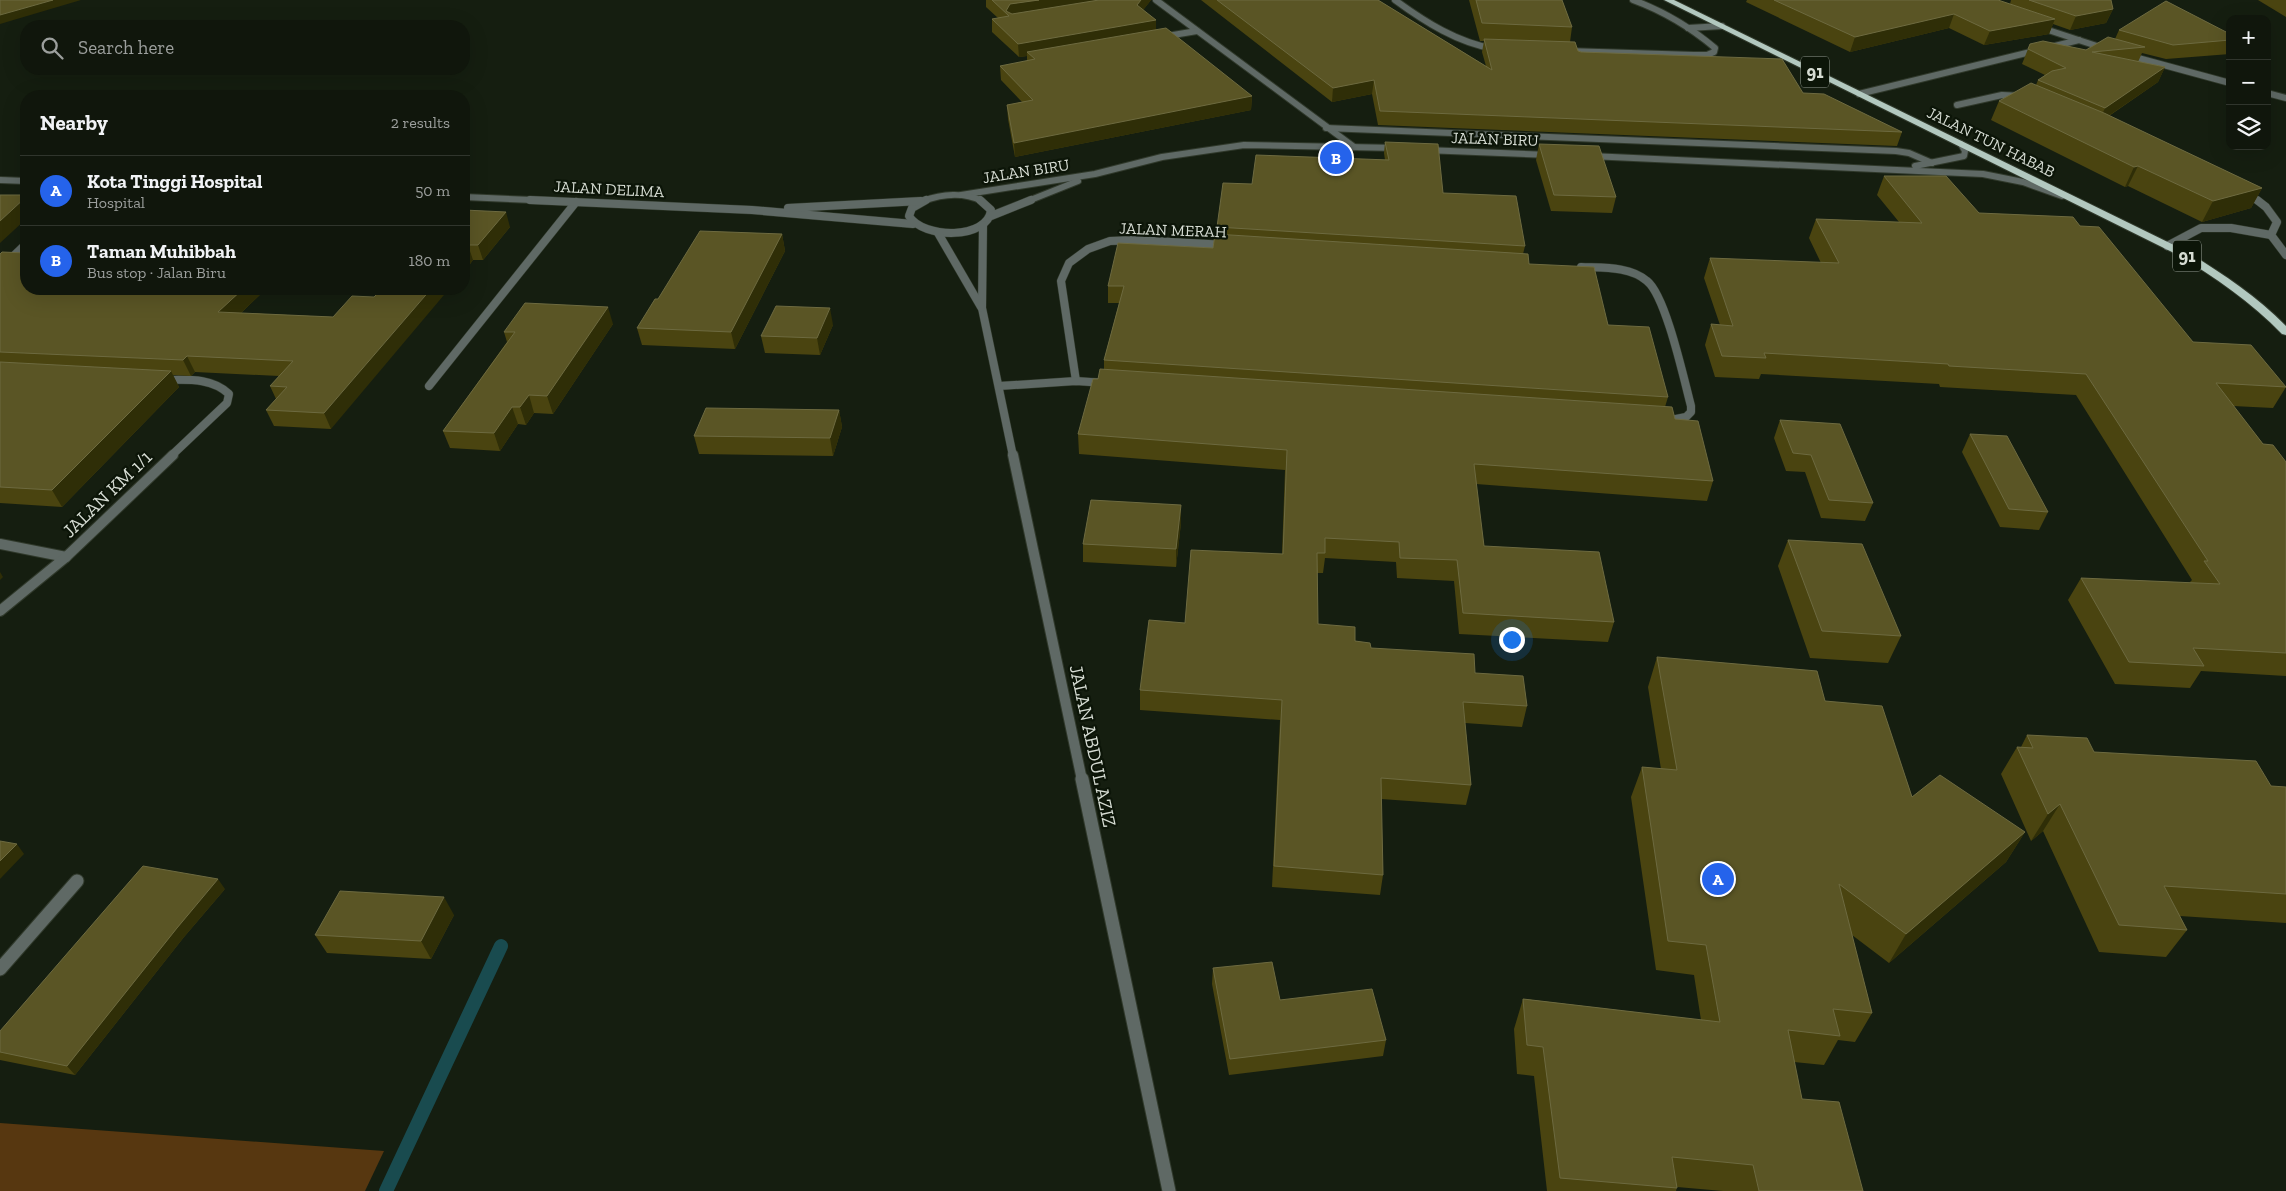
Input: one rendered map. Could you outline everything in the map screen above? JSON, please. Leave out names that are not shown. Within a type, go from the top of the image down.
[{"type":"highway","name":"JALAN TUN HABAB","points":[[1668,0],[2167,246],[2230,282],[2265,309],[2286,332]]},
{"type":"street","points":[[1156,0],[1354,147]]},
{"type":"street","points":[[1395,0],[1471,44],[1505,49]]},
{"type":"street","points":[[1555,51],[1694,55],[1707,55],[1714,52],[1715,48],[1688,28],[1647,5],[1634,0]]},
{"type":"street","points":[[2028,23],[2114,51]]},
{"type":"street","points":[[1688,28],[1722,26]]},
{"type":"street","points":[[1149,40],[1197,31]]},
{"type":"street","points":[[1859,94],[2079,40]]},
{"type":"street","points":[[2123,54],[2226,82]]},
{"type":"street","points":[[2271,94],[2286,98]]},
{"type":"street","points":[[1957,105],[2002,95],[2016,95],[2033,101]]},
{"type":"street","points":[[1326,128],[1896,151],[1909,153],[1932,163]]},
{"type":"street","points":[[1896,169],[1964,156],[1961,144]]},
{"type":"street","name":"JALAN BIRU","points":[[922,201],[940,196],[961,195],[1095,174],[1162,157],[1244,145],[1404,149]]},
{"type":"street","name":"JALAN BIRU","points":[[1414,149],[1562,155]]},
{"type":"street","points":[[1582,156],[1896,169],[1994,176],[2023,182],[2075,201]]},
{"type":"street","name":"JALAN BIRU","points":[[991,216],[1095,174]]},
{"type":"street","points":[[0,180],[20,181]]},
{"type":"street","points":[[2236,188],[2245,191],[2266,207],[2276,222],[2271,235]]},
{"type":"street","points":[[961,195],[982,200],[991,210],[991,216],[982,225],[963,232],[938,233],[982,308]]},
{"type":"street","name":"JALAN DELIMA","points":[[470,197],[752,210],[913,224],[938,233]]},
{"type":"street","points":[[913,224],[909,218],[909,212],[922,201]]},
{"type":"street","name":"JALAN DELIMA","points":[[752,210],[922,201]]},
{"type":"street","points":[[429,386],[576,202]]},
{"type":"street","points":[[982,225],[982,308]]},
{"type":"street","points":[[2167,246],[2201,228],[2231,228],[2271,235],[2286,256]]},
{"type":"street","name":"JALAN MERAH","points":[[1076,381],[1061,281],[1069,263],[1088,250],[1110,241],[1135,240],[1234,246]]},
{"type":"street","points":[[0,269],[20,250]]},
{"type":"street","points":[[13,256],[20,257]]},
{"type":"street","points":[[1572,266],[1628,271],[1649,281],[1654,288],[1674,340],[1692,406],[1691,412],[1686,417],[1666,421],[1657,420]]},
{"type":"street","name":"JALAN ABDUL AZIZ","points":[[982,308],[1169,1191]]},
{"type":"street","name":"JALAN KM 1/1","points":[[0,611],[66,557],[226,403],[228,394],[223,387],[213,383],[155,380]]},
{"type":"street","points":[[999,386],[1076,381],[1115,384]]},
{"type":"street","points":[[0,544],[66,557]]},
{"type":"street","points":[[0,969],[77,881]]},
{"type":"shaded area","points":[[0,1123],[384,1151],[365,1191],[0,1191]]},
{"type":"building","points":[[0,0],[53,0],[0,15]]},
{"type":"building","points":[[992,0],[1039,0],[1010,4],[1006,11],[1012,14],[1099,0],[1141,0],[1137,5],[1156,20],[1018,44],[992,19],[1009,16]]},
{"type":"building","points":[[1217,0],[1378,0],[1492,70],[1484,39],[1575,42],[1578,51],[1581,52],[1782,59],[1803,93],[1824,94],[1902,132],[1380,111],[1374,80],[1333,88]]},
{"type":"building","points":[[1476,0],[1562,0],[1572,27],[1482,23]]},
{"type":"building","points":[[1774,0],[1998,0],[2055,19],[1990,31],[1954,14],[1855,37]]},
{"type":"building","points":[[2029,0],[2111,0],[2113,9],[2076,16]]},
{"type":"building","points":[[2166,1],[2226,32],[2226,40],[2173,45],[2119,30]]},
{"type":"building","points":[[1166,28],[1252,96],[1014,143],[1007,105],[1033,100],[1000,66],[1035,59],[1027,52]]},
{"type":"building","points":[[2108,37],[2145,47],[2092,52],[2165,67],[2105,108],[2038,80],[2052,71],[2066,68],[2028,49],[2030,44],[2043,41],[2086,50]]},
{"type":"building","points":[[2031,83],[2104,113],[2262,188],[2213,201],[2138,166],[2134,167],[1999,101]]},
{"type":"building","points":[[1385,142],[1438,144],[1443,193],[1516,196],[1525,246],[1217,227],[1223,183],[1252,184],[1256,155],[1389,160]]},
{"type":"building","points":[[1539,144],[1599,146],[1616,197],[1554,195]]},
{"type":"building","points":[[1884,176],[1946,176],[1979,213],[2073,217],[2080,226],[2099,227],[2193,342],[2251,345],[2286,387],[2216,383],[2263,444],[2273,445],[2286,462],[2286,653],[2193,648],[2204,666],[2129,662],[2081,578],[2220,584],[2204,561],[2208,561],[2086,374],[1764,353],[1766,358],[1722,356],[1711,324],[1733,326],[1710,258],[1839,263],[1816,219],[1922,223]]},
{"type":"building","points":[[0,195],[20,195],[20,203],[0,221]]},
{"type":"building","points":[[470,210],[506,212],[478,245],[470,245]]},
{"type":"building","points":[[700,231],[782,234],[731,332],[637,328],[655,299],[658,299]]},
{"type":"building","points":[[1215,234],[1528,254],[1529,264],[1594,267],[1608,325],[1649,327],[1668,397],[1104,360],[1124,286],[1108,286],[1118,243],[1213,248]]},
{"type":"building","points":[[2,252],[20,253],[20,295],[236,295],[218,312],[333,317],[352,296],[426,295],[324,413],[266,410],[287,387],[270,386],[293,361],[187,356],[183,360],[0,352],[0,254]]},
{"type":"building","points":[[525,303],[608,307],[547,396],[529,395],[520,407],[512,407],[494,433],[443,431],[515,332],[504,332]]},
{"type":"building","points":[[776,306],[830,308],[817,338],[761,336]]},
{"type":"building","points":[[0,362],[171,371],[52,490],[0,487]]},
{"type":"building","points":[[1100,369],[1672,407],[1675,419],[1698,421],[1713,481],[1474,464],[1484,546],[1599,552],[1614,622],[1463,613],[1457,560],[1400,558],[1399,542],[1325,538],[1325,553],[1317,553],[1318,624],[1355,627],[1355,641],[1370,643],[1371,648],[1474,654],[1475,673],[1523,676],[1527,706],[1463,702],[1471,785],[1381,778],[1383,875],[1274,866],[1282,700],[1140,690],[1149,620],[1185,623],[1191,550],[1283,554],[1287,450],[1078,434],[1093,379],[1098,379]]},
{"type":"building","points":[[706,408],[839,410],[830,438],[694,436]]},
{"type":"building","points":[[1780,420],[1840,424],[1873,503],[1829,500],[1811,455],[1793,453]]},
{"type":"building","points":[[1970,434],[2007,436],[2048,512],[2009,509]]},
{"type":"building","points":[[1091,500],[1181,505],[1176,549],[1083,544]]},
{"type":"building","points":[[1788,540],[1862,544],[1901,636],[1822,631]]},
{"type":"building","points":[[1657,657],[1817,671],[1825,701],[1882,706],[1912,797],[1940,775],[2025,832],[1906,934],[1839,884],[1872,1013],[1833,1009],[1840,1036],[1788,1030],[1802,1099],[1839,1102],[1863,1191],[1759,1191],[1753,1165],[1672,1157],[1677,1188],[1560,1178],[1543,1047],[1527,1045],[1523,999],[1720,1022],[1706,945],[1668,941],[1642,767],[1677,770]]},
{"type":"building","points":[[2027,735],[2087,738],[2094,752],[2256,761],[2271,786],[2286,787],[2286,894],[2164,886],[2187,930],[2119,925],[2060,804],[2048,814],[2017,747],[2033,748]]},
{"type":"building","points":[[0,841],[17,844],[0,861]]},
{"type":"building","points":[[143,866],[218,879],[67,1066],[0,1052],[0,1031]]},
{"type":"building","points":[[340,891],[444,897],[421,941],[315,935]]},
{"type":"building","points":[[1272,962],[1280,1000],[1372,989],[1386,1040],[1230,1059],[1213,968]]},
{"type":"waterway","points":[[386,1191],[501,946]]},
{"type":"place","name":"Taman Muhibbah","points":[[1336,158]]},
{"type":"place","name":"Kota Tinggi Hospital","points":[[1718,879]]}]
